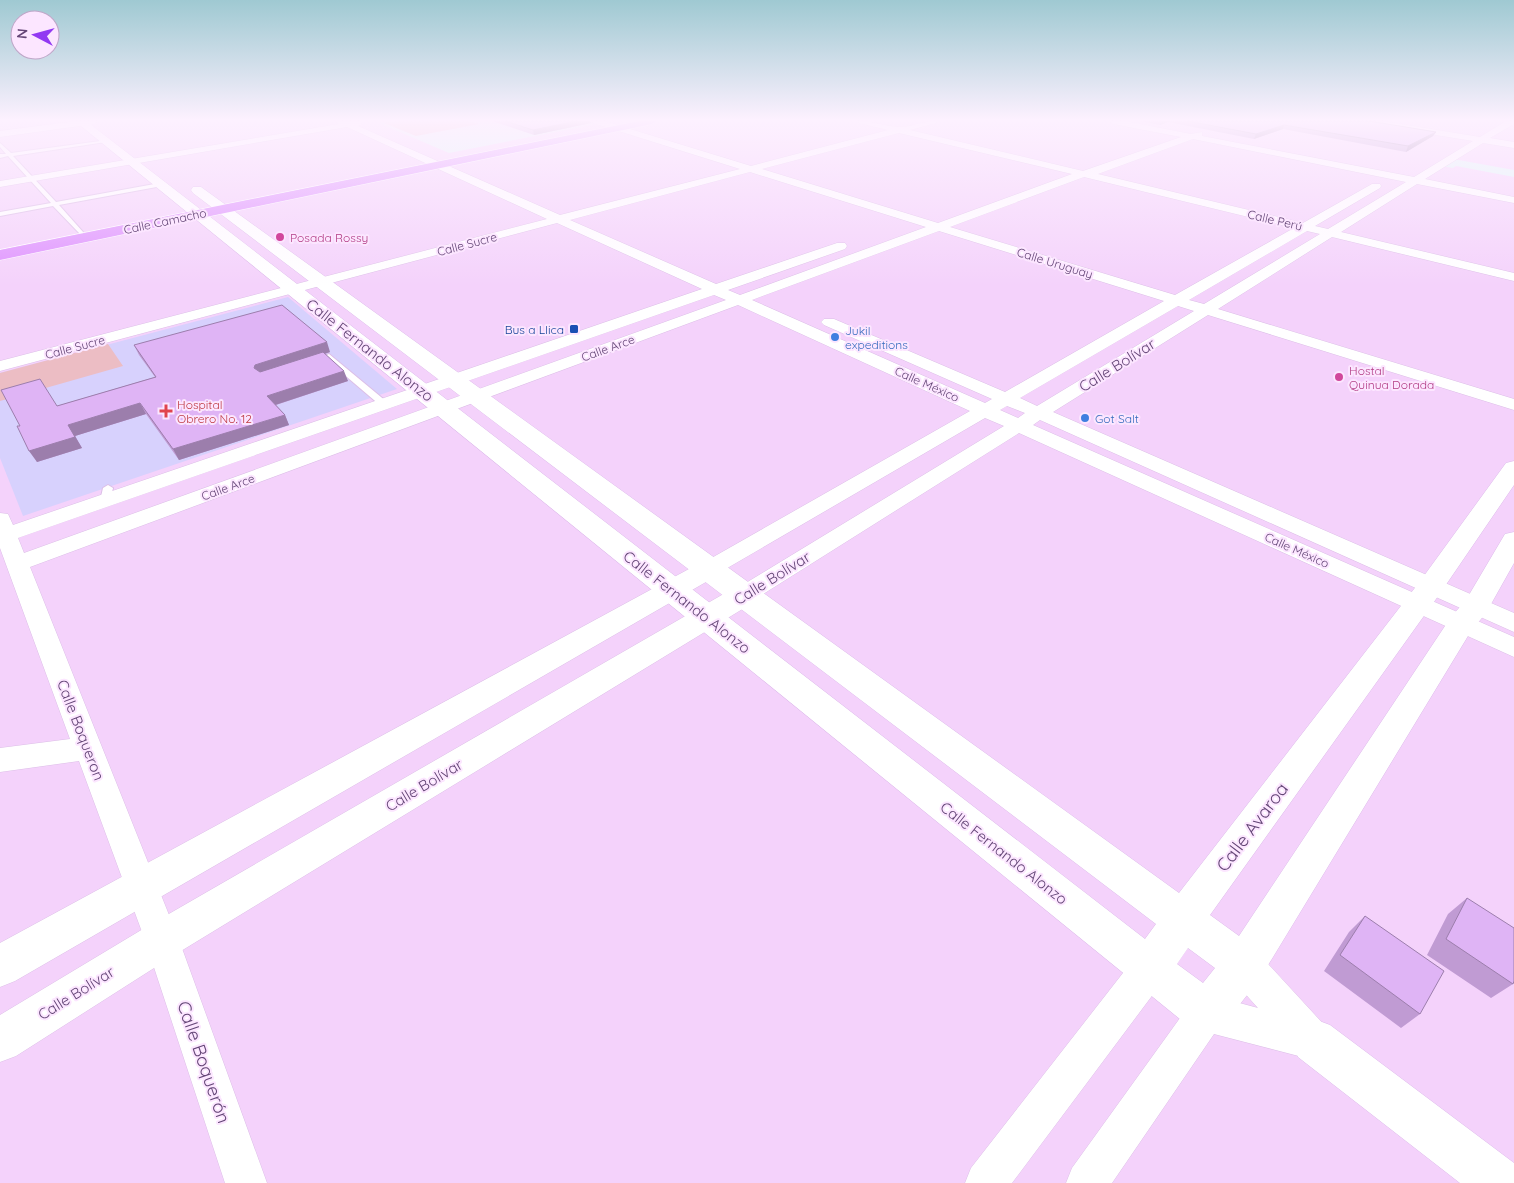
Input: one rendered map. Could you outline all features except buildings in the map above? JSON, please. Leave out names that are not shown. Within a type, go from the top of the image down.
[{"type":"highway","name":"Calle Camacho","points":[[0,249],[368,176]]},
{"type":"highway","name":"Calle Camacho","points":[[0,255],[207,209]]},
{"type":"main road","name":"Calle Fernando Alonzo","points":[[154,176],[160,184],[207,209]]},
{"type":"main road","name":"Calle Fernando Alonzo","points":[[165,176],[302,282],[443,408],[1206,1013]]},
{"type":"main road","name":"Calle Fernando Alonzo","points":[[302,282],[454,380],[1244,965]]},
{"type":"main road","name":"Calle Avaroa","points":[[1150,968],[1183,920],[1425,595],[1514,468]]},
{"type":"main road","points":[[1206,1013],[1244,965],[1469,615],[1514,540]]},
{"type":"main road","name":"Calle Bolívar","points":[[0,966],[709,569]]},
{"type":"main road","name":"Calle Bolívar","points":[[0,1040],[162,940],[744,595]]},
{"type":"main road","name":"Calle Fernando Alonzo","points":[[1314,1042],[1500,1183]]},
{"type":"street","points":[[0,184],[41,176]]},
{"type":"street","name":"Calle México","points":[[477,176],[563,214],[760,292],[1039,413],[1469,615],[1514,648]]},
{"type":"street","name":"Calle Sucre","points":[[0,366],[302,282],[707,176]]},
{"type":"street","name":"Calle Uruguay","points":[[786,176],[1211,307],[1514,405]]},
{"type":"street","name":"Calle Arce","points":[[17,564],[739,300],[932,222],[1058,176]]},
{"type":"street","name":"Calle Arce","points":[[2,528],[384,404],[857,240],[932,222],[1058,176]]},
{"type":"street","name":"Calle Perú","points":[[1108,176],[1514,277]]},
{"type":"street","name":"Calle Bolívar","points":[[709,569],[1310,225],[1391,176]]},
{"type":"street","points":[[1407,176],[1514,195]]},
{"type":"street","name":"Calle Bolívar","points":[[744,595],[1334,231],[1418,176]]},
{"type":"street","points":[[1416,178],[1514,200]]},
{"type":"street","name":"Calle México","points":[[563,214],[715,289],[1019,426],[1469,615],[1514,623]]},
{"type":"street","name":"Calle Perú","points":[[1334,231],[1514,271]]},
{"type":"street","name":"Calle Sucre","points":[[104,326],[302,282]]},
{"type":"street","name":"Calle Uruguay","points":[[1211,307],[1514,396]]},
{"type":"street","name":"Calle Boqueron","points":[[2,528],[162,940]]},
{"type":"street","points":[[0,760],[88,748]]},
{"type":"street","name":"Calle Boquerón","points":[[162,940],[246,1183]]},
{"type":"street","name":"Calle Fernando Alonzo","points":[[1244,965],[1314,1042]]},
{"type":"street","name":"Calle Avaroa","points":[[986,1183],[1150,968]]},
{"type":"street","points":[[1087,1183],[1206,1013]]},
{"type":"street","name":"Calle Fernando Alonzo","points":[[1206,1013],[1314,1042]]},
{"type":"lane","points":[[31,178],[81,233]]},
{"type":"lane","points":[[0,214],[160,184]]},
{"type":"lane","points":[[310,363],[329,357],[384,404]]},
{"type":"shaded area","points":[[0,176],[1514,176],[1514,1183],[0,1183]]},
{"type":"shaded area","name":"Hospital Obrero No. 12","points":[[288,297],[397,389],[23,516],[0,458],[0,373]]},
{"type":"shaded area","points":[[108,344],[123,366],[0,401],[0,373]]},
{"type":"place","name":"Posada Rossy","points":[[280,237]]},
{"type":"place","name":"Bus a Llica","points":[[574,329]]},
{"type":"place","name":"Jukil expeditions","points":[[835,337]]},
{"type":"place","name":"Hostal Quinua Dorada","points":[[1339,377]]},
{"type":"place","name":"Hospital Obrero No. 12","points":[[166,411]]},
{"type":"place","name":"Got Salt","points":[[1085,418]]}]
